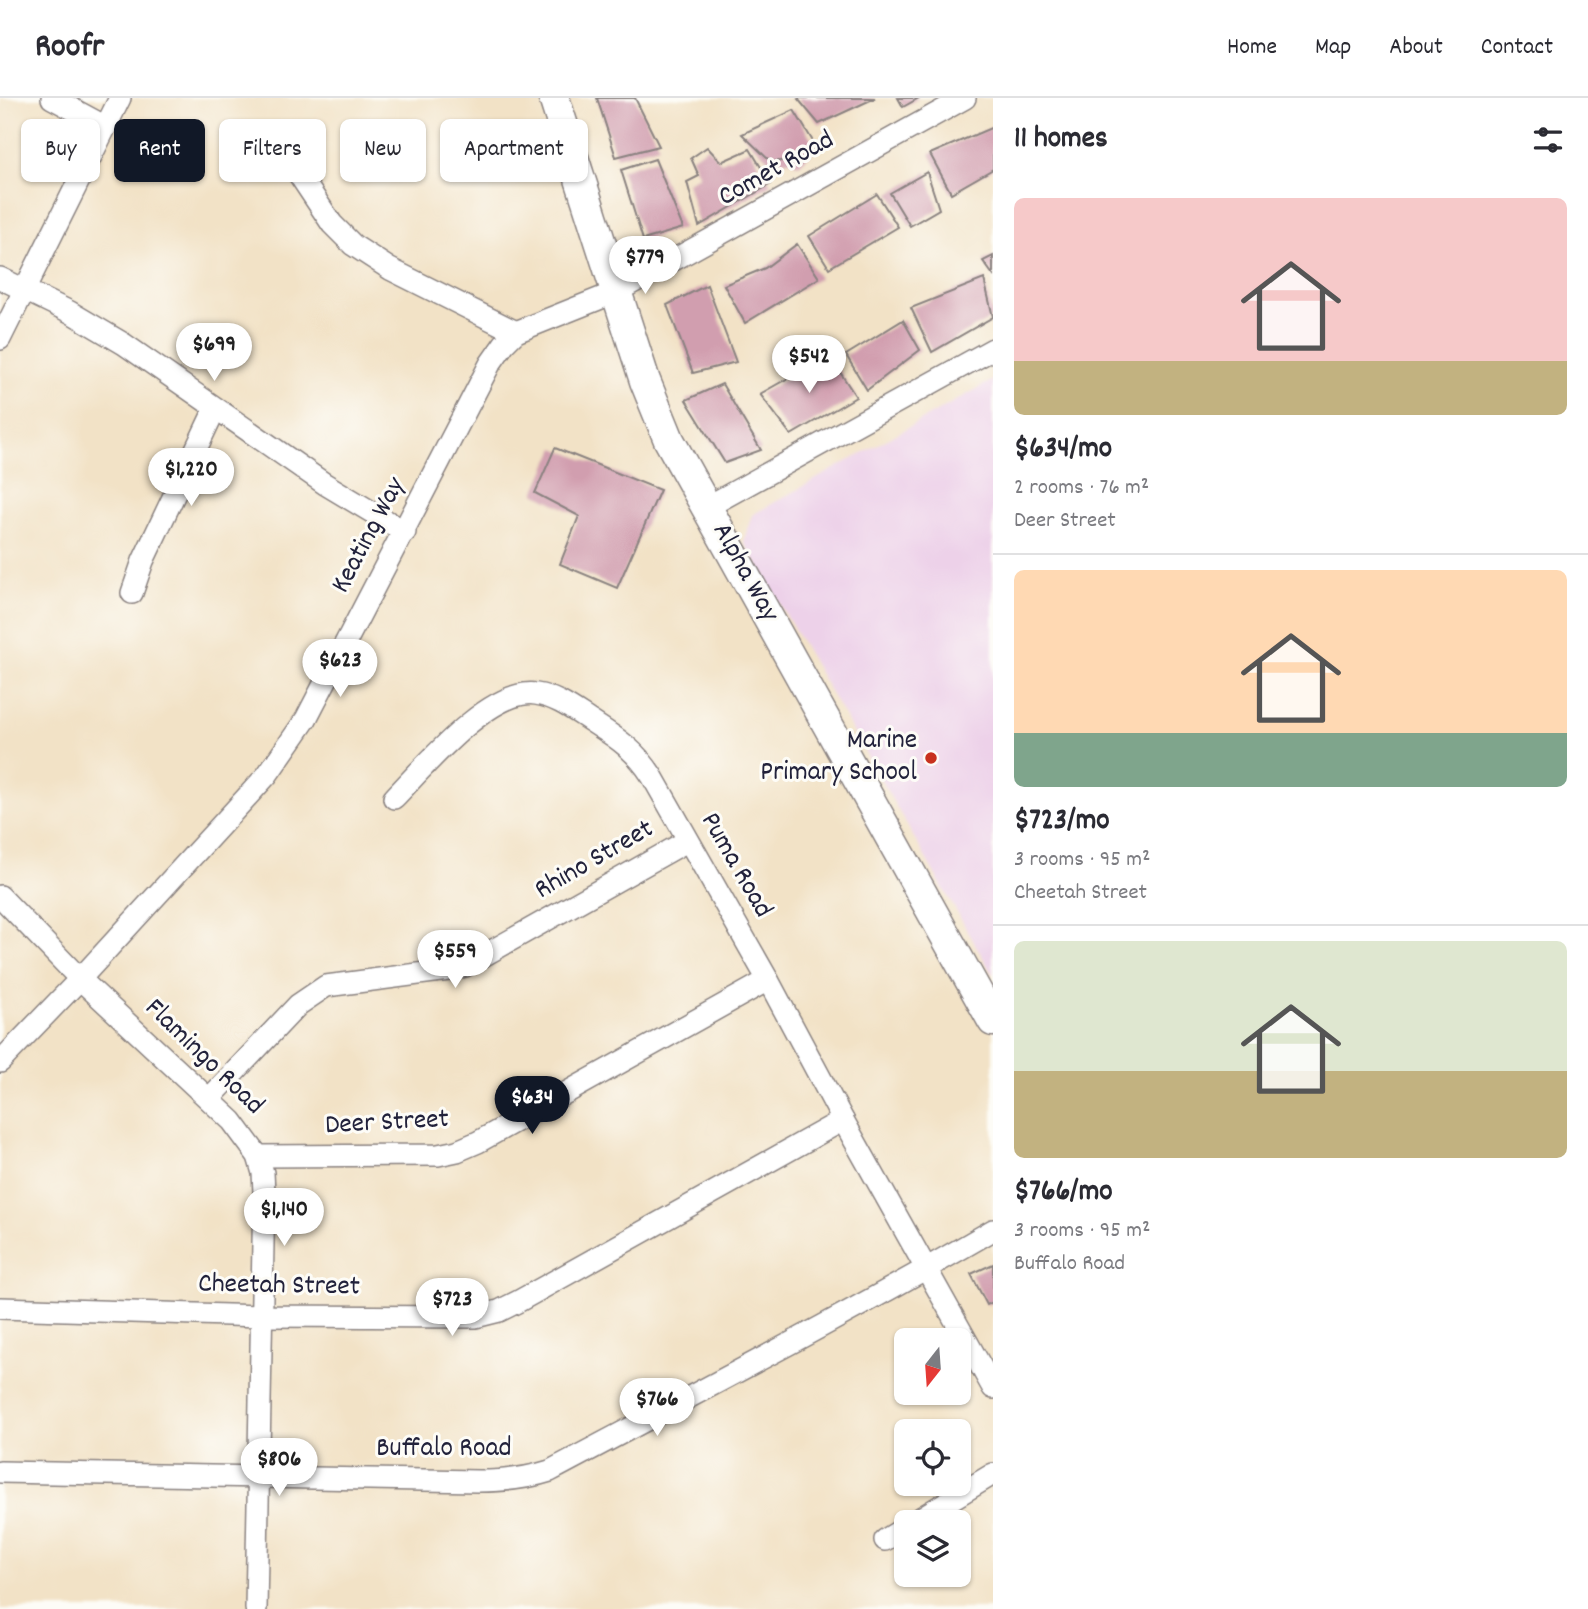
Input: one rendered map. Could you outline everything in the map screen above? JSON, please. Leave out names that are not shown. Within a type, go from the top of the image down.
[{"type":"street","points":[[52,98],[104,126]]},
{"type":"street","points":[[0,339],[120,98]]},
{"type":"street","name":"Alpha Way","points":[[554,98],[645,381],[666,430],[993,1021]]},
{"type":"street","name":"Comet Road","points":[[616,292],[965,98]]},
{"type":"street","points":[[304,182],[332,224],[353,245],[390,269],[516,332]]},
{"type":"street","points":[[0,278],[70,312],[124,344],[325,484],[405,532]]},
{"type":"street","name":"Keating Way","points":[[0,1062],[267,775],[306,719],[490,364],[503,344],[516,332],[616,292]]},
{"type":"street","points":[[707,507],[993,349]]},
{"type":"street","points":[[132,593],[143,561],[215,409]]},
{"type":"street","name":"Puma Road","points":[[394,798],[456,736],[499,701],[516,694],[535,693],[551,698],[628,746],[652,776],[768,980],[993,1388]]},
{"type":"street","name":"Rhino Street","points":[[209,1099],[298,1005],[326,986],[465,966],[687,841]]},
{"type":"street","name":"Flamingo Road","points":[[0,897],[80,979],[232,1121],[258,1156],[263,1173],[264,1192],[256,1609]]},
{"type":"street","name":"Deer Street","points":[[258,1156],[438,1156],[457,1151],[478,1142],[768,980]]},
{"type":"street","name":"Cheetah Street","points":[[0,1308],[261,1316],[475,1317],[499,1311],[843,1120]]},
{"type":"street","name":"Buffalo Road","points":[[0,1472],[478,1481],[511,1481],[532,1477],[574,1458],[927,1269],[993,1230]]},
{"type":"street","points":[[934,1510],[993,1474]]},
{"type":"street","points":[[885,1540],[894,1534]]},
{"type":"shaded area","name":"Marine Primary School","points":[[993,380],[993,975],[744,542],[752,515]]},
{"type":"building","points":[[597,98],[635,98],[659,146],[616,157]]},
{"type":"building","points":[[875,98],[819,124],[798,99]]},
{"type":"building","points":[[898,98],[919,98],[903,107]]},
{"type":"building","points":[[794,110],[817,148],[799,165],[789,160],[771,162],[742,134]]},
{"type":"building","points":[[993,127],[993,169],[951,193],[930,154]]},
{"type":"building","points":[[707,147],[721,162],[750,149],[771,184],[699,226],[687,182],[699,176],[691,158]]},
{"type":"building","points":[[655,159],[683,228],[643,240],[621,170]]},
{"type":"building","points":[[927,172],[939,209],[910,226],[890,193]]},
{"type":"building","points":[[877,194],[898,227],[829,268],[809,236]]},
{"type":"building","points":[[797,244],[819,278],[745,323],[724,285],[765,268]]},
{"type":"building","points":[[993,256],[993,275],[983,261]]},
{"type":"building","points":[[984,279],[993,317],[932,352],[911,308]]},
{"type":"building","points":[[707,285],[736,362],[693,373],[667,305]]},
{"type":"building","points":[[903,320],[920,350],[867,390],[846,355]]},
{"type":"building","points":[[829,355],[856,397],[791,435],[760,394]]},
{"type":"building","points":[[722,384],[761,450],[725,463],[686,400]]},
{"type":"building","points":[[555,448],[660,490],[617,588],[560,564],[579,516],[535,493]]},
{"type":"building","points":[[993,1264],[993,1302],[987,1305],[971,1274]]},
{"type":"place","name":"Marine Primary School","points":[[931,758]]}]
